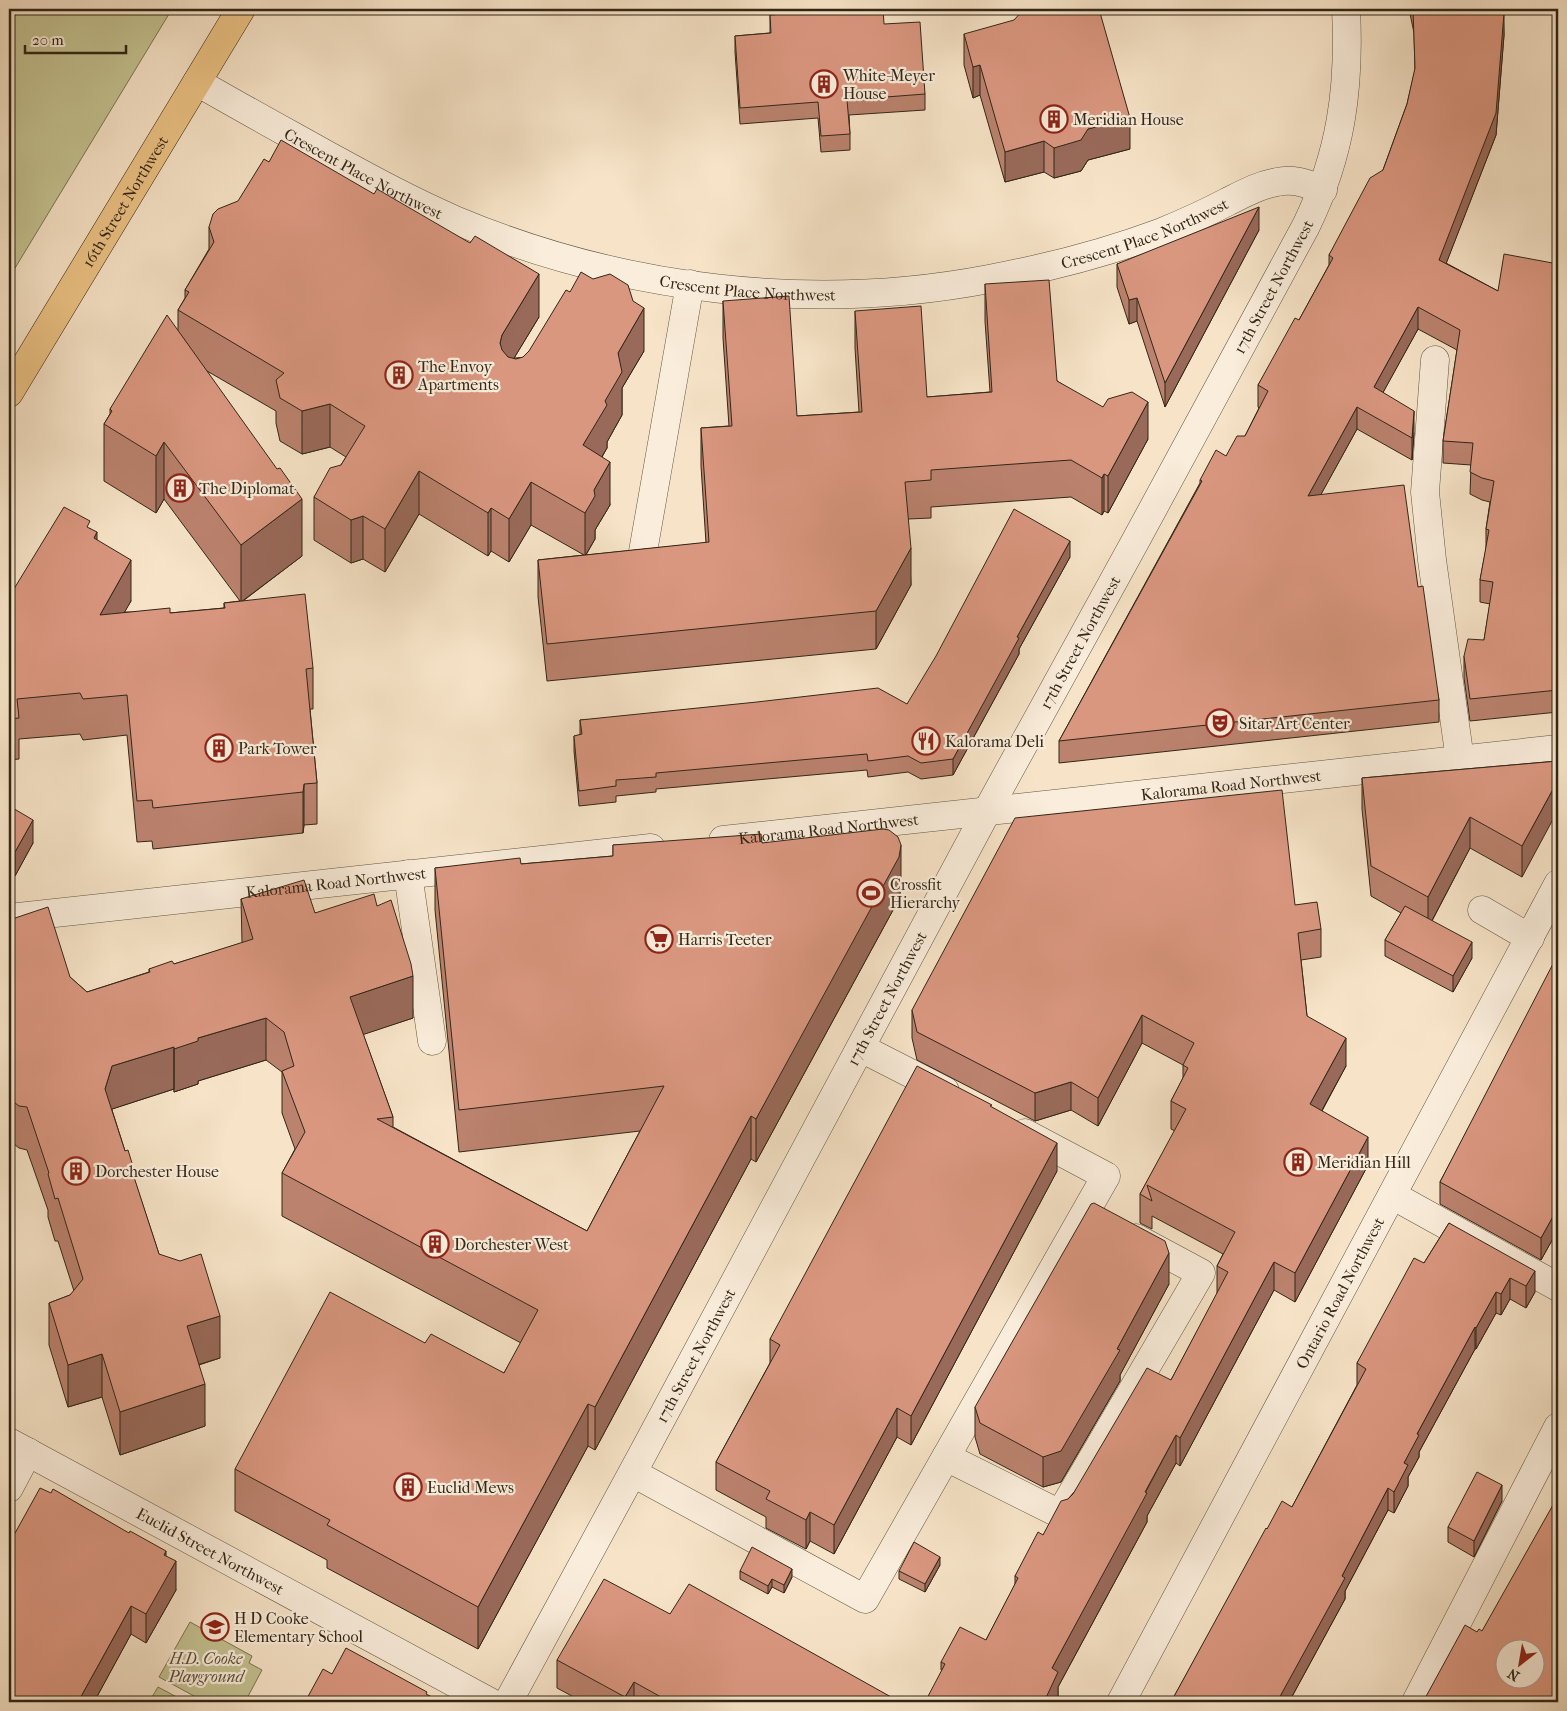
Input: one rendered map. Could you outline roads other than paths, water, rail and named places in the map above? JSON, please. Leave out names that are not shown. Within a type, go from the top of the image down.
[{"type":"main road","name":"16th Street Northwest","points":[[9,394],[241,9]]},
{"type":"street","name":"17th Street Northwest","points":[[508,1702],[862,1048],[987,812],[1306,226],[1323,190],[1337,145],[1342,117],[1346,63],[1346,9]]},
{"type":"street","name":"Crescent Place Northwest","points":[[197,82],[390,190],[489,233],[558,257],[579,276],[630,275],[748,291],[829,294],[878,293],[950,286],[1034,270],[1120,246],[1163,232],[1261,185],[1292,180],[1323,190]]},
{"type":"street","points":[[641,563],[690,284]]},
{"type":"street","points":[[1435,360],[1425,492],[1432,560],[1460,760]]},
{"type":"street","name":"Kalorama Road Northwest","points":[[700,842],[1558,749]]},
{"type":"street","name":"Kalorama Road Northwest","points":[[9,918],[671,846]]},
{"type":"street","points":[[408,874],[432,1041]]},
{"type":"street","name":"Ontario Road Northwest","points":[[1121,1702],[1558,884]]},
{"type":"street","points":[[1482,910],[1530,938]]},
{"type":"street","points":[[862,1048],[968,1103]]},
{"type":"street","points":[[632,1473],[865,1599],[1106,1176],[1002,1121]]},
{"type":"street","points":[[1392,1195],[1558,1287]]},
{"type":"street","points":[[946,1457],[1060,1514],[1201,1273],[1086,1211]]},
{"type":"street","points":[[1416,1702],[1558,1427]]},
{"type":"street","points":[[9,1488],[18,1447]]},
{"type":"street","name":"Euclid Street Northwest","points":[[18,1447],[490,1702]]},
{"type":"place","name":"White-Meyer House","points":[[824,84]]},
{"type":"place","name":"Meridian House","points":[[1054,119]]},
{"type":"place","name":"The Envoy Apartments","points":[[399,375]]},
{"type":"place","name":"The Diplomat","points":[[180,488]]},
{"type":"place","name":"Sitar Art Center","points":[[1220,723]]},
{"type":"place","name":"Kalorama Deli","points":[[926,741]]},
{"type":"place","name":"Park Tower","points":[[219,748]]},
{"type":"place","name":"Crossfit Hierarchy","points":[[871,893]]},
{"type":"place","name":"Harris Teeter","points":[[659,939]]},
{"type":"place","name":"Meridian Hill","points":[[1298,1162]]},
{"type":"place","name":"Dorchester House","points":[[76,1171]]},
{"type":"place","name":"Dorchester West","points":[[435,1244]]},
{"type":"place","name":"Euclid Mews","points":[[408,1487]]},
{"type":"place","name":"H D Cooke Elementary School","points":[[215,1627]]},
{"type":"park label","name":"H.D. Cooke Playground","points":[[206,1667]]}]
